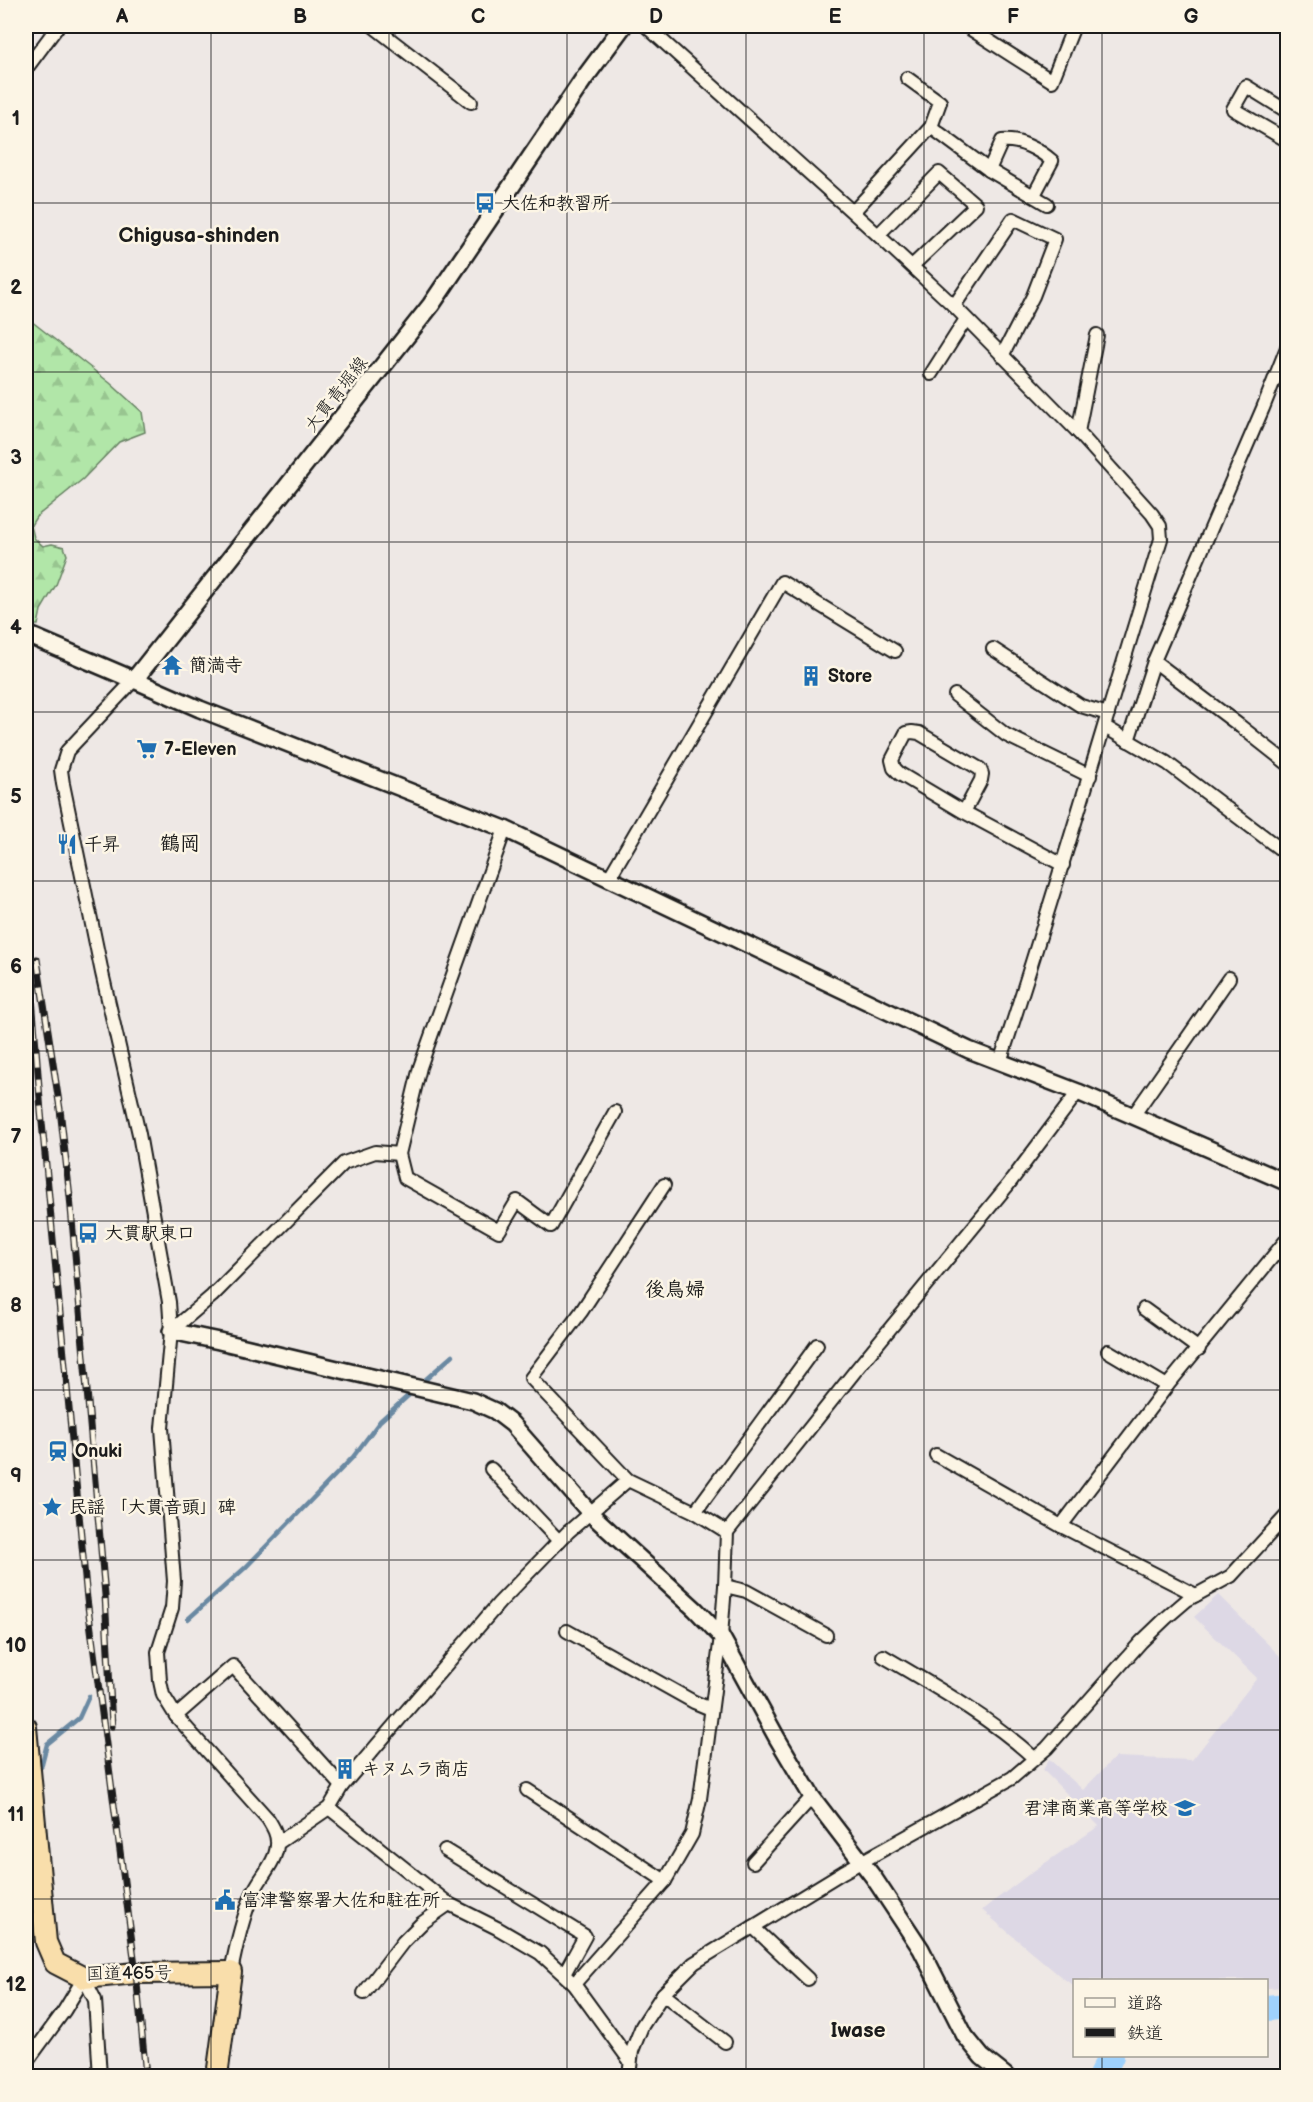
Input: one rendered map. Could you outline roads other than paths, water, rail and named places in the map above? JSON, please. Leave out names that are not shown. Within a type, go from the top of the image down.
[{"type":"highway","name":"国道465号","points":[[26,1727],[46,1942],[55,1963],[84,1978],[136,1973],[231,1972]]},
{"type":"highway","points":[[217,2076],[231,1972]]},
{"type":"main road","name":"大貫青堀線","points":[[134,680],[431,305],[583,80],[623,26]]},
{"type":"main road","points":[[26,634],[134,680]]},
{"type":"street","points":[[26,69],[58,26]]},
{"type":"street","points":[[376,26],[471,102]]},
{"type":"street","points":[[646,26],[954,306],[1078,432],[1152,514],[1160,526],[1161,539],[1123,658],[1105,728],[1000,1062]]},
{"type":"street","points":[[971,26],[969,28],[1052,81],[1074,26]]},
{"type":"street","points":[[853,212],[931,127],[940,102],[907,78]]},
{"type":"street","points":[[1287,111],[1246,86],[1233,110],[1287,141]]},
{"type":"street","points":[[931,127],[989,170],[1047,204]]},
{"type":"street","points":[[989,170],[1002,141],[1011,140],[1043,153],[1052,161],[1034,195]]},
{"type":"street","points":[[878,235],[939,173],[976,204],[912,266]]},
{"type":"street","points":[[954,306],[1013,219],[1055,239],[1033,296],[1002,357]]},
{"type":"street","points":[[931,374],[966,319]]},
{"type":"street","points":[[1078,432],[1098,335]]},
{"type":"street","points":[[1128,741],[1154,661],[1287,345]]},
{"type":"street","points":[[609,878],[782,582],[895,651]]},
{"type":"street","points":[[993,649],[1081,706],[1108,714]]},
{"type":"street","points":[[1154,661],[1287,764]]},
{"type":"street","points":[[231,1972],[241,1924],[253,1892],[275,1854],[278,1843],[275,1830],[268,1819],[176,1716],[163,1695],[159,1681],[158,1652],[173,1596],[174,1581],[162,1428],[171,1331],[169,1302],[139,1134],[102,973],[61,770],[67,751],[134,680],[200,710],[506,830],[969,1050],[1078,1092],[1287,1183]]},
{"type":"street","points":[[955,694],[1006,735],[1090,776]]},
{"type":"street","points":[[1105,728],[1167,763],[1287,855]]},
{"type":"street","points":[[964,812],[981,780],[980,768],[919,733],[906,733],[892,760],[894,768],[900,774],[964,812],[1063,865]]},
{"type":"street","points":[[506,830],[420,1067],[399,1154],[405,1178],[499,1231],[517,1200],[551,1226],[615,1112]]},
{"type":"street","points":[[1133,1116],[1229,978]]},
{"type":"street","points":[[574,1984],[665,1881],[692,1834],[700,1799],[720,1636],[727,1532],[1008,1185],[1078,1092]]},
{"type":"street","points":[[171,1331],[212,1296],[344,1164],[375,1152],[399,1154]]},
{"type":"street","points":[[664,1185],[581,1312],[531,1378],[628,1480],[695,1512],[727,1532]]},
{"type":"street","points":[[1061,1526],[1167,1386],[1287,1238]]},
{"type":"street","points":[[1144,1309],[1198,1348]]},
{"type":"street","points":[[171,1331],[473,1401],[495,1411],[512,1424],[591,1514],[695,1609],[720,1636],[812,1797],[862,1862],[921,1949],[964,2036],[982,2057],[1006,2076]]},
{"type":"street","points":[[695,1512],[817,1345]]},
{"type":"street","points":[[1108,1351],[1167,1386]]},
{"type":"street","points":[[936,1455],[1061,1526],[1196,1595]]},
{"type":"street","points":[[491,1469],[559,1541]]},
{"type":"street","points":[[278,1843],[329,1808],[342,1786],[500,1604],[559,1541],[628,1480]]},
{"type":"street","points":[[628,2076],[630,2061],[642,2026],[663,1994],[694,1963],[862,1862],[1012,1778],[1047,1748],[1166,1618],[1196,1595],[1231,1576],[1286,1520]]},
{"type":"street","points":[[725,1586],[746,1591],[826,1635]]},
{"type":"street","points":[[567,1631],[694,1702],[711,1709]]},
{"type":"street","points":[[883,1656],[1012,1738],[1034,1758]]},
{"type":"street","points":[[176,1716],[233,1666],[342,1786]]},
{"type":"street","points":[[527,1790],[665,1881]]},
{"type":"street","points":[[753,1862],[812,1797]]},
{"type":"street","points":[[329,1808],[449,1904],[540,1953],[574,1984],[630,2061]]},
{"type":"street","points":[[445,1850],[585,1936],[564,1974]]},
{"type":"street","points":[[364,1993],[403,1942],[422,1923],[449,1904]]},
{"type":"street","points":[[753,1927],[808,1979]]},
{"type":"street","points":[[26,2063],[64,2011],[84,1978]]},
{"type":"street","points":[[84,1978],[95,2000],[100,2076]]},
{"type":"street","points":[[663,1994],[725,2042]]},
{"type":"waterway","points":[[425,1380],[453,1355]]},
{"type":"waterway","points":[[188,1619],[246,1567],[353,1457],[380,1421],[409,1395]]},
{"type":"waterway","points":[[41,1767],[47,1744],[79,1718],[89,1696]]},
{"type":"waterway","points":[[1268,2008],[1288,2006]]},
{"type":"waterway","points":[[1101,2076],[1110,2057]]},
{"type":"railway","points":[[26,867],[28,891]]},
{"type":"railway","points":[[26,883],[30,972],[41,1112],[87,1599],[136,1973],[146,2076]]},
{"type":"railway","points":[[37,959],[60,1109],[70,1197],[105,1595],[112,1726]]},
{"type":"place","name":"大佐和教習所","points":[[485,203]]},
{"type":"place","name":"簡満寺","points":[[172,665]]},
{"type":"place","name":"Store","points":[[811,676]]},
{"type":"place","name":"7-Eleven","points":[[147,749]]},
{"type":"place","name":"千昇","points":[[67,844]]},
{"type":"place","name":"大貫駅東口","points":[[88,1233]]},
{"type":"place","name":"Onuki","points":[[58,1451]]},
{"type":"place","name":"民謡 「大貫音頭」碑","points":[[52,1507]]},
{"type":"place","name":"キヌムラ商店","points":[[345,1769]]},
{"type":"place","name":"君津商業高等学校","points":[[1185,1808]]},
{"type":"place","name":"富津警察署大佐和駐在所","points":[[225,1900]]},
{"type":"district","name":"Chigusa-shinden","points":[[199,235]]},
{"type":"district","name":"鶴岡","points":[[180,843]]},
{"type":"district","name":"後鳥婦","points":[[675,1289]]},
{"type":"district","name":"Iwase","points":[[858,2030]]}]
